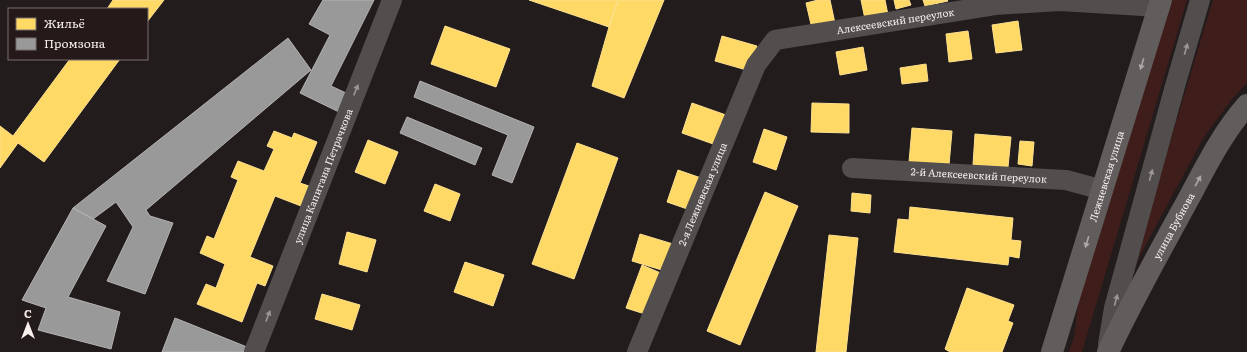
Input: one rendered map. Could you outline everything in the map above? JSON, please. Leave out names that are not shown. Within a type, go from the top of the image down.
[{"type":"highway","name":"Лежневская улица","points":[[1052,352],[1160,4]]},
{"type":"highway","name":"улица Бубнова","points":[[1107,352],[1146,275],[1205,169],[1226,134],[1247,104]]},
{"type":"street","name":"улица Капитана Петрачкова","points":[[254,352],[392,0]]},
{"type":"street","points":[[1107,352],[1114,308],[1200,0]]},
{"type":"street","name":"Алексеевский переулок","points":[[775,40],[995,5],[1060,1],[1160,4]]},
{"type":"street","name":"2-я Лежневская улица","points":[[637,352],[756,65],[775,40]]},
{"type":"street","name":"2-й Алексеевский переулок","points":[[852,168],[1066,180],[1103,190]]},
{"type":"shaded area","points":[[1172,0],[1187,0],[1082,352],[1069,352],[1074,337],[1081,283]]},
{"type":"shaded area","points":[[1213,0],[1247,0],[1247,83],[1232,99],[1204,137],[1130,274]]},
{"type":"building: Жильё","points":[[113,0],[164,0],[148,21],[148,8],[108,8]]},
{"type":"building: Жильё","points":[[529,0],[618,0],[609,27]]},
{"type":"building: Жильё","points":[[618,0],[664,0],[624,98],[592,86]]},
{"type":"building: Жильё","points":[[818,0],[830,0],[836,28],[813,33],[806,3]]},
{"type":"building: Жильё","points":[[861,0],[885,0],[888,15],[865,19]]},
{"type":"building: Жильё","points":[[894,0],[909,0],[911,5],[896,9]]},
{"type":"building: Жильё","points":[[923,0],[947,0],[948,1],[925,6]]},
{"type":"building: Жильё","points":[[1018,21],[1022,50],[996,53],[992,25]]},
{"type":"building: Жильё","points":[[445,26],[510,49],[496,87],[431,64]]},
{"type":"building: Жильё","points":[[968,31],[972,59],[949,62],[946,34]]},
{"type":"building: Жильё","points":[[722,36],[757,46],[750,71],[715,61]]},
{"type":"building: Жильё","points":[[863,47],[867,70],[840,75],[836,52]]},
{"type":"building: Жильё","points":[[69,60],[119,60],[44,162],[18,143],[0,168],[0,126],[13,136]]},
{"type":"building: Жильё","points":[[926,64],[928,81],[902,84],[900,68]]},
{"type":"building: Жильё","points":[[692,103],[726,115],[716,145],[682,133]]},
{"type":"building: Жильё","points":[[812,103],[849,104],[849,133],[811,132]]},
{"type":"building: Жильё","points":[[912,128],[952,131],[949,165],[909,162]]},
{"type":"building: Жильё","points":[[764,129],[787,137],[776,170],[753,162]]},
{"type":"building: Жильё","points":[[274,131],[292,138],[294,133],[317,142],[300,183],[309,186],[301,206],[275,196],[250,257],[273,266],[265,286],[257,283],[242,322],[197,304],[206,284],[216,288],[225,264],[200,253],[207,236],[214,239],[238,180],[231,177],[238,161],[264,171],[274,149],[267,146]]},
{"type":"building: Жильё","points":[[975,134],[1011,137],[1008,167],[973,165]]},
{"type":"building: Жильё","points":[[368,140],[398,152],[385,184],[355,172]]},
{"type":"building: Жильё","points":[[1020,141],[1034,142],[1032,166],[1018,164]]},
{"type":"building: Жильё","points":[[577,143],[618,158],[574,279],[532,264]]},
{"type":"building: Жильё","points":[[678,170],[704,179],[693,211],[667,202]]},
{"type":"building: Жильё","points":[[435,184],[460,194],[450,221],[424,211]]},
{"type":"building: Жильё","points":[[765,192],[798,206],[740,345],[707,331]]},
{"type":"building: Жильё","points":[[852,193],[871,195],[870,213],[851,211]]},
{"type":"building: Жильё","points":[[910,207],[1013,218],[1011,240],[1021,241],[1019,258],[1009,256],[1008,265],[894,252],[898,219],[909,220]]},
{"type":"building: Жильё","points":[[347,232],[376,240],[367,272],[339,264]]},
{"type":"building: Жильё","points":[[640,234],[673,244],[665,271],[632,261]]},
{"type":"building: Жильё","points":[[829,235],[858,238],[846,352],[816,352]]},
{"type":"building: Жильё","points":[[465,262],[504,275],[493,306],[454,292]]},
{"type":"building: Жильё","points":[[642,265],[663,274],[648,315],[626,308]]},
{"type":"building: Жильё","points":[[967,288],[1014,305],[1008,321],[1013,323],[1002,352],[950,352],[945,349]]},
{"type":"building: Жильё","points":[[322,294],[360,305],[352,330],[315,319]]},
{"type":"building: Промзона","points":[[323,0],[374,0],[331,86],[346,93],[339,112],[300,93],[330,35],[309,24]]},
{"type":"building: Промзона","points":[[288,38],[311,70],[146,210],[150,216],[173,223],[145,294],[107,281],[133,227],[116,202],[93,219],[73,208]]},
{"type":"building: Промзона","points":[[420,81],[534,127],[512,183],[492,175],[508,135],[414,97]]},
{"type":"building: Промзона","points":[[407,117],[482,148],[475,165],[400,133]]},
{"type":"building: Промзона","points":[[73,208],[106,226],[68,297],[120,312],[111,349],[38,330],[46,308],[22,300]]},
{"type":"building: Промзона","points":[[175,318],[247,347],[245,352],[162,352]]}]
